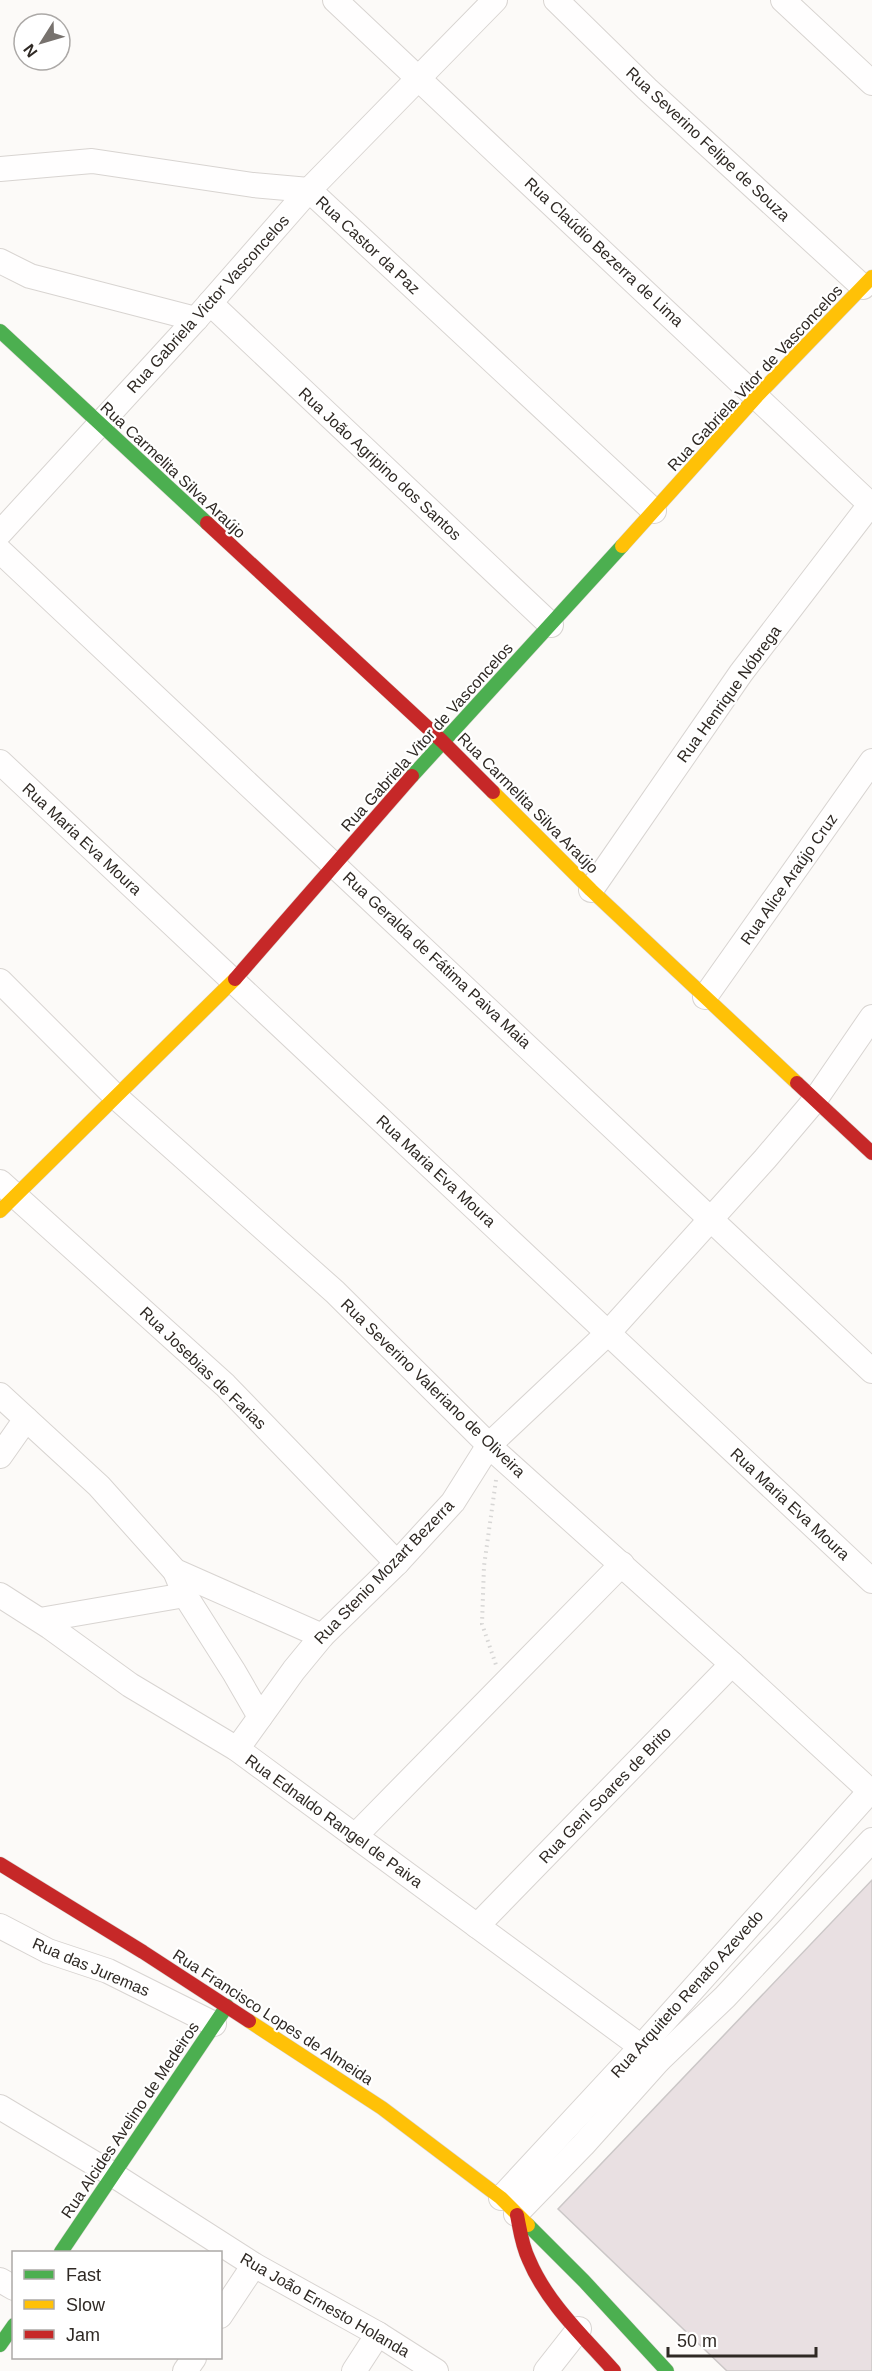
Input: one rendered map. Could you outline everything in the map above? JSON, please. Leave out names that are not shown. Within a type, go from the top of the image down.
[{"type":"street","name":"Rua Claúdio Bezerra de Lima","points":[[335,0],[871,504]]},
{"type":"street","name":"Rua Gabriela Victor Vasconcelos","points":[[0,533],[203,311],[309,190],[495,0]]},
{"type":"street","name":"Rua Severino Felipe de Souza","points":[[556,0],[647,89],[867,282]]},
{"type":"street","points":[[783,0],[872,83]]},
{"type":"street","name":"Rua Castor da Paz","points":[[0,169],[92,161],[253,185],[309,190],[654,511]]},
{"type":"street","points":[[0,261],[30,276],[203,311]]},
{"type":"street","name":"Rua Gabriela Vitor de Vasconcelos","points":[[5,1196],[116,1097],[233,982],[442,741],[551,625],[757,396],[867,282]]},
{"type":"street","name":"Rua João Agripino dos Santos","points":[[203,311],[551,625]]},
{"type":"street","name":"Rua Carmelita Silva Araújo","points":[[0,331],[442,741],[591,890],[872,1153]]},
{"type":"street","name":"Rua Henrique Nóbrega","points":[[591,890],[741,673],[871,504]]},
{"type":"street","name":"Rua Geralda de Fátima Paiva Maia","points":[[0,551],[872,1371]]},
{"type":"street","name":"Rua Alice Araújo Cruz","points":[[705,997],[872,761]]},
{"type":"street","name":"Rua Maria Eva Moura","points":[[0,762],[872,1581]]},
{"type":"street","name":"Rua Severino Valeriano de Oliveira","points":[[0,981],[116,1097],[335,1292],[494,1450],[871,1790]]},
{"type":"street","name":"Rua Stenio Mozart Bezerra","points":[[237,1749],[322,1636],[397,1563],[453,1502],[494,1450],[608,1333],[815,1100],[872,1017]]},
{"type":"street","name":"Rua Josebias de Farias","points":[[5,1196],[225,1385],[397,1563]]},
{"type":"street","points":[[0,1395],[99,1486],[175,1571],[185,1595],[260,1717]]},
{"type":"street","points":[[0,1456],[26,1419]]},
{"type":"street","points":[[356,1835],[621,1564]]},
{"type":"street","points":[[175,1571],[322,1636]]},
{"type":"street","name":"Rua Ednaldo Rangel de Paiva","points":[[0,1595],[40,1620],[130,1685],[237,1749],[650,2053]]},
{"type":"street","points":[[40,1620],[185,1595]]},
{"type":"street","name":"Rua Geni Soares de Brito","points":[[477,1926],[732,1664]]},
{"type":"street","name":"Rua Arquiteto Renato Azevedo","points":[[509,2206],[650,2053],[871,1790]]},
{"type":"street","name":"Rua Arquiteto Renato Azevedo","points":[[650,2053],[725,1997],[872,1840]]},
{"type":"street","name":"Rua Francisco Lopes de Almeida","points":[[0,1864],[221,2015],[382,2108],[509,2206],[584,2281],[667,2371]]},
{"type":"street","name":"Rua das Juremas","points":[[0,1926],[48,1951],[108,1971],[221,2015]]},
{"type":"street","name":"Rua Alcides Avelino de Medeiros","points":[[62,2251],[221,2015]]},
{"type":"street","name":"Rua João Ernesto Holanda","points":[[0,2107],[112,2174],[254,2265],[378,2334],[436,2371]]},
{"type":"street","points":[[509,2206],[530,2263],[558,2305],[614,2371]]},
{"type":"street","points":[[222,2313],[254,2265]]},
{"type":"street","points":[[0,2345],[12,2328]]},
{"type":"street","points":[[546,2371],[579,2329]]},
{"type":"street","points":[[354,2371],[378,2334]]},
{"type":"path","points":[[494,1450],[484,1566],[482,1624],[503,1685]]},
{"type":"building","points":[[872,1880],[872,2371],[727,2371],[558,2209]]},
{"type":"traffic: fast","points":[[0,331],[207,523]]},
{"type":"traffic: fast","points":[[412,776],[622,546]]},
{"type":"traffic: fast","points":[[62,2251],[227,2006]]},
{"type":"traffic: fast","points":[[528,2225],[584,2281],[667,2371]]},
{"type":"traffic: fast","points":[[0,2345],[12,2328]]},
{"type":"traffic: slow","points":[[622,546],[757,396],[872,277]]},
{"type":"traffic: slow","points":[[493,792],[591,890],[797,1083]]},
{"type":"traffic: slow","points":[[0,1211],[235,979]]},
{"type":"traffic: slow","points":[[249,2021],[382,2108],[501,2198],[528,2225]]},
{"type":"traffic: jam","points":[[207,523],[442,741],[493,792]]},
{"type":"traffic: jam","points":[[235,979],[412,776]]},
{"type":"traffic: jam","points":[[797,1083],[872,1153]]},
{"type":"traffic: jam","points":[[0,1864],[143,1952],[249,2021]]},
{"type":"traffic: jam","points":[[517,2215],[527,2255],[546,2291],[567,2319],[614,2371]]}]
